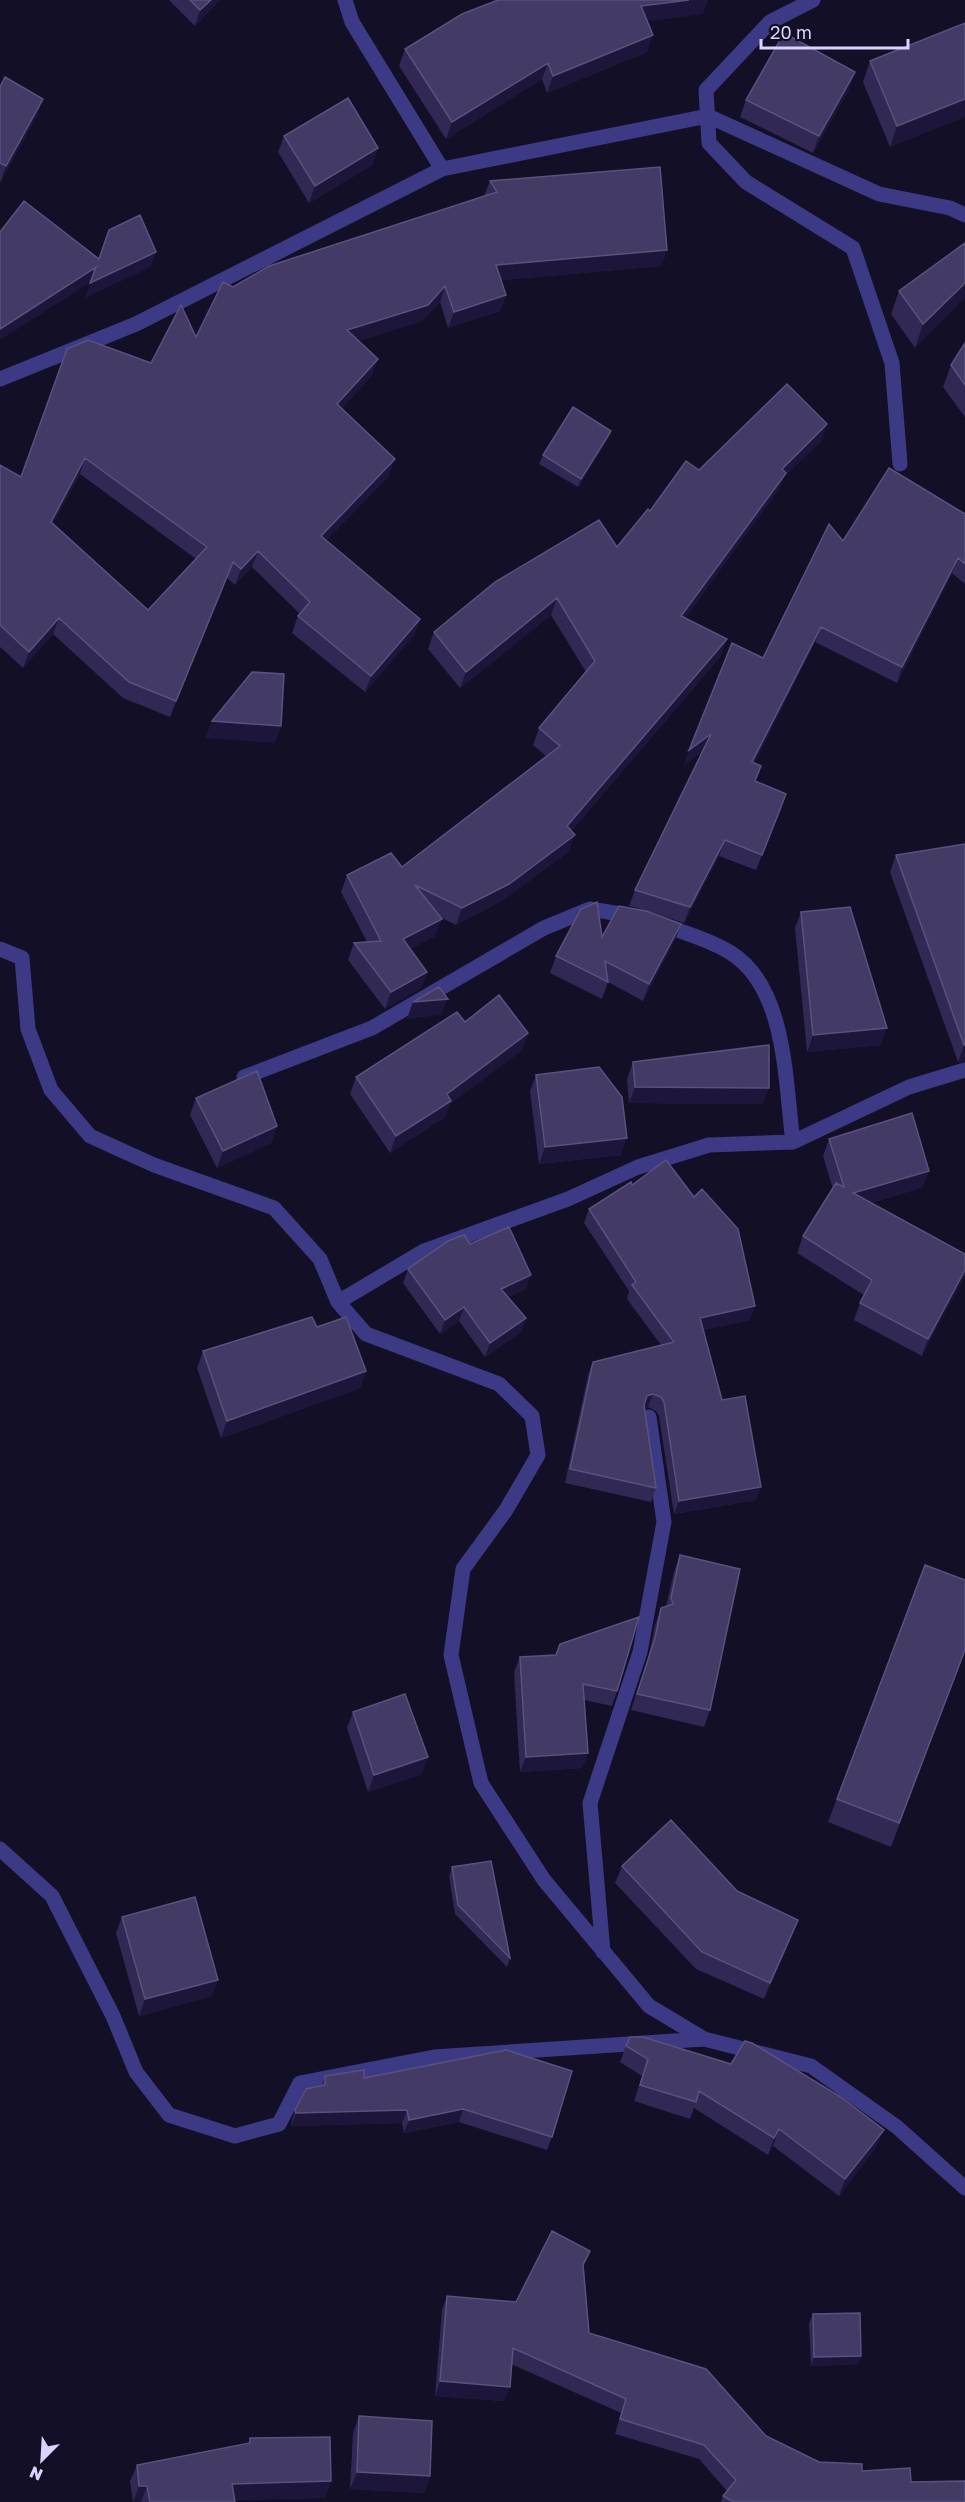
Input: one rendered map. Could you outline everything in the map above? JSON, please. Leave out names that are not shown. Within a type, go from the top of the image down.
[{"type":"street","points":[[345,0],[352,22],[442,169]]},
{"type":"street","points":[[813,0],[770,22],[706,90],[709,143],[746,182],[853,248],[892,363],[900,464]]},
{"type":"street","points":[[0,379],[136,324],[442,169],[708,116],[879,194],[950,208],[965,215]]},
{"type":"street","points":[[244,1077],[372,1028],[544,928],[590,909],[642,918],[689,935],[731,953],[758,976],[777,1021],[793,1142]]},
{"type":"street","points":[[0,949],[22,958],[28,1029],[47,1080],[51,1090],[90,1136],[154,1165],[274,1208],[320,1260],[338,1302],[366,1334],[499,1384],[532,1416],[538,1455],[506,1510],[463,1569],[451,1655],[481,1783],[544,1880],[649,2006],[704,2039],[811,2066],[897,2127],[965,2188]]},
{"type":"street","points":[[338,1302],[424,1251],[568,1198],[638,1167],[709,1145],[793,1142],[909,1087],[965,1070]]},
{"type":"street","points":[[603,1952],[590,1803],[640,1652],[663,1522],[649,1417]]},
{"type":"street","points":[[0,1849],[52,1896],[113,2016],[136,2072],[169,2115],[235,2136],[279,2124],[300,2083],[434,2057],[704,2039]]},
{"type":"building","points":[[190,0],[211,0],[200,10]]},
{"type":"building","points":[[498,0],[689,0],[641,6],[653,35],[553,76],[548,63],[452,122],[405,49],[462,14]]},
{"type":"building","points":[[965,23],[965,99],[897,126],[870,61]]},
{"type":"building","points":[[784,33],[855,72],[819,136],[746,100]]},
{"type":"building","points":[[5,77],[43,99],[6,166],[0,163],[0,87]]},
{"type":"building","points":[[348,98],[378,148],[315,186],[284,136]]},
{"type":"building","points":[[660,167],[667,250],[496,265],[506,295],[454,312],[445,286],[428,305],[347,330],[378,359],[337,404],[395,459],[321,536],[420,619],[371,676],[298,616],[310,602],[258,551],[241,569],[233,562],[176,701],[129,682],[59,618],[29,652],[0,625],[0,465],[21,477],[67,349],[88,340],[151,363],[181,305],[196,337],[223,282],[233,287],[269,266],[497,192],[490,181]],"holes":[[[85,458],[207,547],[148,610],[51,522]]]},
{"type":"building","points":[[24,201],[99,259],[109,230],[140,215],[156,252],[90,283],[96,267],[0,329],[0,232]]},
{"type":"building","points":[[965,243],[965,283],[923,324],[899,291]]},
{"type":"building","points":[[965,343],[965,385],[951,365]]},
{"type":"building","points":[[787,384],[827,424],[782,469],[786,473],[681,616],[727,639],[567,826],[575,835],[509,884],[462,908],[415,885],[442,919],[403,939],[427,972],[391,992],[354,943],[381,941],[347,875],[391,853],[402,867],[560,746],[539,728],[595,661],[557,598],[466,672],[434,632],[495,582],[599,520],[617,547],[648,509],[650,511],[686,461],[699,470]]},
{"type":"building","points":[[573,407],[611,431],[581,479],[543,455]]},
{"type":"building","points":[[889,468],[965,514],[965,564],[958,558],[902,667],[821,627],[752,762],[761,766],[755,781],[786,794],[762,855],[725,840],[690,907],[635,890],[711,734],[689,750],[732,643],[763,658],[829,524],[843,541]]},
{"type":"building","points":[[252,672],[284,674],[281,726],[212,721]]},
{"type":"building","points":[[965,844],[965,1045],[964,1045],[896,855]]},
{"type":"building","points":[[597,902],[602,937],[619,906],[646,911],[681,924],[649,984],[605,961],[608,982],[556,956],[581,909]]},
{"type":"building","points":[[850,907],[887,1028],[813,1035],[801,912]]},
{"type":"building","points":[[439,987],[448,999],[413,1002]]},
{"type":"building","points":[[499,995],[528,1033],[447,1094],[451,1101],[396,1136],[356,1077],[457,1012],[465,1022]]},
{"type":"building","points":[[769,1045],[769,1088],[635,1087],[633,1062]]},
{"type":"building","points":[[599,1067],[622,1097],[627,1138],[545,1147],[536,1075]]},
{"type":"building","points":[[257,1071],[277,1126],[223,1151],[196,1098]]},
{"type":"building","points":[[912,1113],[929,1171],[853,1193],[965,1254],[965,1270],[928,1339],[860,1303],[872,1280],[803,1236],[836,1183],[844,1187],[829,1139]]},
{"type":"building","points":[[666,1160],[694,1197],[702,1189],[738,1229],[755,1306],[700,1318],[722,1400],[745,1396],[761,1487],[679,1501],[664,1402],[661,1397],[653,1394],[647,1396],[644,1405],[656,1488],[570,1469],[593,1362],[674,1342],[632,1285],[636,1282],[589,1209],[631,1182],[632,1185]]},
{"type":"building","points":[[509,1227],[531,1275],[501,1289],[526,1318],[490,1343],[464,1307],[445,1320],[408,1269],[448,1241],[464,1235],[470,1244]]},
{"type":"building","points":[[312,1317],[317,1327],[346,1317],[366,1371],[227,1421],[203,1351]]},
{"type":"building","points":[[680,1555],[740,1569],[710,1710],[637,1694],[655,1638],[661,1608],[673,1604],[671,1598]]},
{"type":"building","points":[[925,1565],[965,1580],[965,1650],[899,1823],[837,1799]]},
{"type":"building","points":[[639,1617],[617,1691],[583,1684],[588,1753],[526,1757],[520,1657],[556,1655],[560,1644]]},
{"type":"building","points":[[405,1694],[428,1757],[374,1775],[353,1712]]},
{"type":"building","points":[[671,1820],[737,1891],[798,1920],[770,1983],[702,1952],[622,1866]]},
{"type":"building","points":[[491,1861],[510,1958],[458,1905],[452,1867]]},
{"type":"building","points":[[195,1897],[218,1980],[145,1999],[122,1917]]},
{"type":"building","points":[[630,2037],[643,2037],[731,2064],[745,2041],[752,2043],[841,2097],[884,2130],[845,2179],[779,2129],[774,2138],[699,2091],[696,2102],[640,2085],[648,2059],[626,2046]]},
{"type":"building","points":[[506,2050],[572,2071],[552,2137],[463,2109],[409,2120],[407,2110],[296,2113],[295,2110],[306,2089],[325,2085],[325,2076],[364,2070],[364,2078]]},
{"type":"building","points":[[552,2231],[590,2251],[583,2265],[589,2333],[706,2369],[766,2436],[819,2462],[862,2464],[862,2471],[910,2468],[911,2482],[965,2481],[965,2502],[734,2502],[723,2496],[736,2480],[704,2445],[620,2419],[626,2399],[513,2348],[510,2387],[440,2381],[447,2296],[516,2302]]},
{"type":"building","points":[[860,2313],[861,2356],[814,2357],[813,2314]]},
{"type":"building","points":[[359,2416],[432,2421],[430,2476],[357,2472]]},
{"type":"building","points":[[330,2437],[331,2481],[232,2484],[235,2502],[150,2502],[147,2486],[139,2486],[137,2465],[250,2443],[250,2438]]}]
